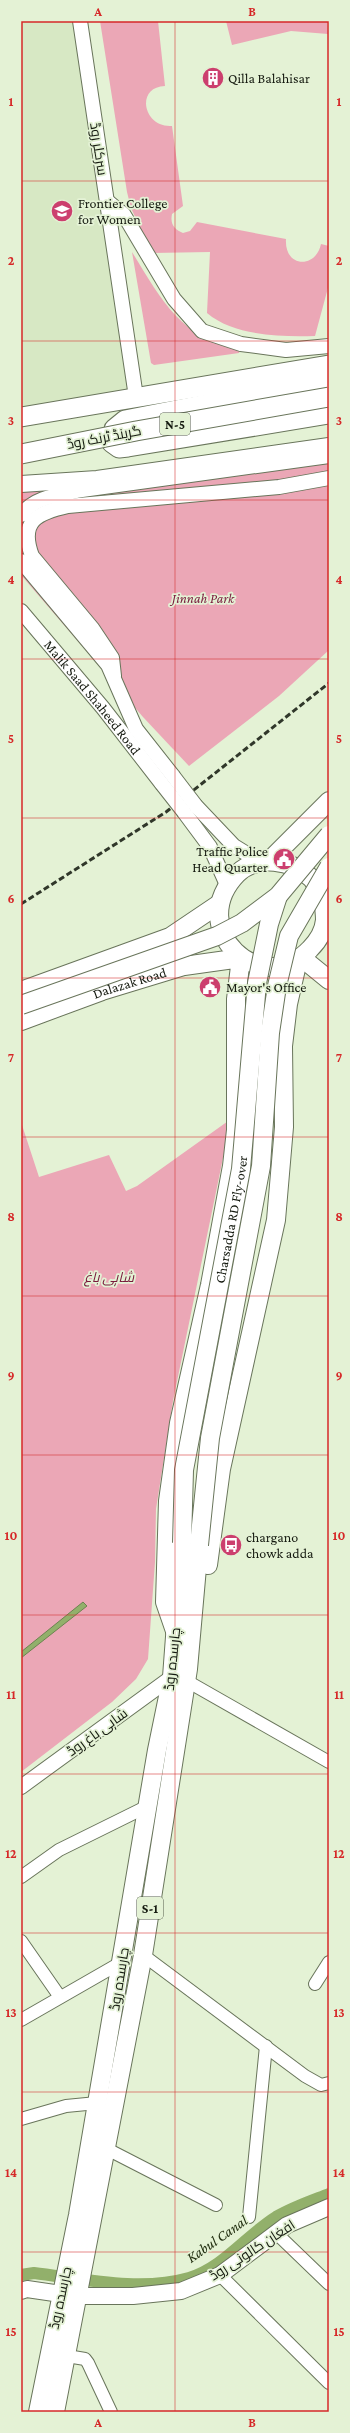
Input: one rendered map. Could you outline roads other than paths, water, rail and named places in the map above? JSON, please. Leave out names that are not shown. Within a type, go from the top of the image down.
[{"type":"highway","name":"N-5","points":[[21,417],[329,365]]},
{"type":"highway","points":[[329,380],[125,420],[114,429],[112,443],[119,448],[128,448],[329,414]]},
{"type":"highway","name":"گرینڈ ٹرنک روڈ","points":[[21,454],[136,431],[329,397]]},
{"type":"main road","points":[[21,484],[97,479],[329,446]]},
{"type":"main road","points":[[265,862],[329,801]]},
{"type":"main road","points":[[21,1005],[217,936],[242,923],[278,896],[329,835]]},
{"type":"main road","points":[[265,862],[292,865],[312,879],[326,895],[325,921],[317,942],[300,959],[280,967],[260,966],[241,958],[227,943],[219,924],[219,904],[227,885],[241,870],[265,862]]},
{"type":"main road","name":"Charsadda RD Fly-over","points":[[191,1544],[261,1166],[270,1033],[277,986],[288,936],[329,867]]},
{"type":"main road","name":"Charsadda RD Fly-over","points":[[191,1544],[184,1470],[241,1169],[257,983],[270,924],[278,896]]},
{"type":"main road","name":"Dalazak Road","points":[[21,991],[170,937],[219,904]]},
{"type":"main road","points":[[183,1630],[165,1602],[168,1501],[179,1423],[210,1285],[232,1166],[237,1123],[236,999],[241,958]]},
{"type":"main road","name":"Dalazak Road","points":[[21,1022],[102,991],[184,966],[241,958]]},
{"type":"main road","points":[[300,959],[329,980]]},
{"type":"main road","points":[[183,1630],[205,1583],[221,1469],[276,1220],[284,1127],[283,1046],[288,1004],[300,959]]},
{"type":"main road","name":"چارسدہ روڈ","points":[[38,2412],[62,2288],[78,2278],[144,1955],[182,1675],[183,1630],[191,1544]]},
{"type":"main road","name":"چارسدہ روڈ","points":[[55,2412],[67,2356],[78,2278],[97,2103],[148,1806],[182,1675]]},
{"type":"main road","name":"افغان کالونی روڈ","points":[[78,2278],[133,2296],[181,2291],[220,2275],[287,2225],[329,2208]]},
{"type":"main road","points":[[21,2291],[27,2289],[62,2288]]},
{"type":"street","name":"سرکلر روڈ","points":[[80,21],[136,397]]},
{"type":"street","points":[[107,201],[124,215],[174,299],[202,331],[241,344],[286,350],[329,346]]},
{"type":"street","points":[[21,515],[32,503],[82,490],[329,456]]},
{"type":"street","points":[[114,676],[112,658],[92,628],[32,556],[28,544],[28,527],[34,520],[41,514],[68,506],[257,489],[329,478]]},
{"type":"street","points":[[21,561],[92,644],[114,676]]},
{"type":"street","name":"Malik Saad Shaheed Road","points":[[21,611],[103,708],[168,780],[190,809],[210,846],[227,885]]},
{"type":"street","name":"Malik Saad Shaheed Road","points":[[114,676],[136,729],[168,780]]},
{"type":"street","name":"Malik Saad Shaheed Road","points":[[190,809],[234,846],[265,862]]},
{"type":"street","points":[[182,1675],[329,1762]]},
{"type":"street","name":"شاہی باغ روڈ","points":[[21,1787],[182,1675]]},
{"type":"street","points":[[21,1876],[59,1850],[148,1806]]},
{"type":"street","points":[[21,1941],[60,1997]]},
{"type":"street","points":[[144,1955],[305,2076],[321,2086],[329,2083]]},
{"type":"street","points":[[21,2020],[122,1962]]},
{"type":"street","points":[[315,1984],[329,1962]]},
{"type":"street","points":[[249,2218],[266,2046]]},
{"type":"street","points":[[21,2118],[66,2106],[97,2103]]},
{"type":"street","points":[[105,2148],[216,2205]]},
{"type":"street","points":[[276,2233],[329,2284]]},
{"type":"street","points":[[220,2275],[329,2383]]},
{"type":"street","points":[[67,2356],[85,2359],[111,2412]]},
{"type":"waterway","name":"Kabul Canal","points":[[21,2275],[34,2273],[92,2281],[132,2284],[151,2284],[189,2278],[213,2267],[265,2224],[282,2213],[329,2194]]},
{"type":"railway","points":[[21,904],[166,812],[329,683]]},
{"type":"place","name":"Qilla Balahisar","points":[[213,78]]},
{"type":"place","name":"Frontier College for Women","points":[[62,211]]},
{"type":"place","name":"Traffic Police Head Quarter","points":[[284,859]]},
{"type":"place","name":"Mayor's Office","points":[[210,987]]},
{"type":"place","name":"chargano chowk adda","points":[[231,1545]]},
{"type":"park label","name":"Jinnah Park","points":[[203,598]]},
{"type":"park label","name":"شاہی باغ","points":[[109,1277]]}]
